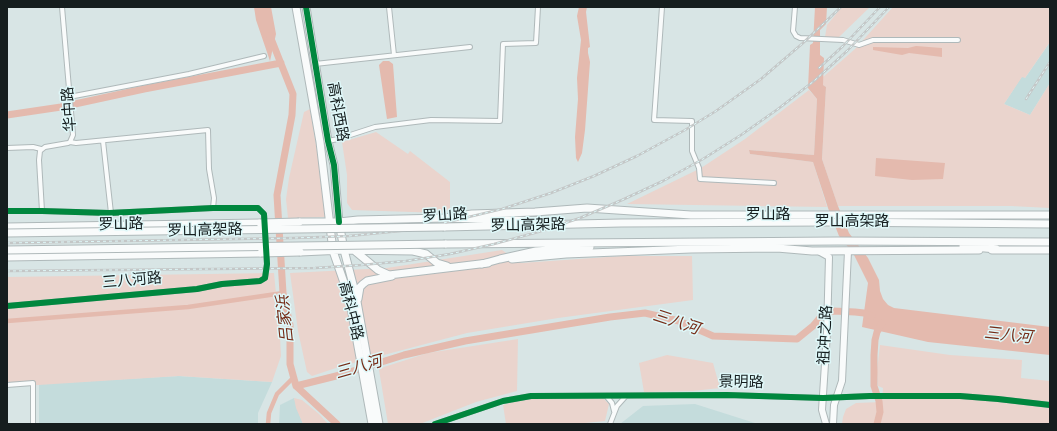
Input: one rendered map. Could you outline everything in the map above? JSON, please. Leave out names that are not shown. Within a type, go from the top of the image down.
[{"type":"main road","name":"高科西路","points":[[296,7],[320,142],[329,222]]},
{"type":"main road","name":"高科西路","points":[[306,7],[328,140],[334,165],[339,222]]},
{"type":"main road","name":"罗山路","points":[[7,227],[339,222],[358,220],[444,218],[472,214],[535,212],[587,208],[674,215],[826,218]]},
{"type":"main road","points":[[846,218],[1050,215]]},
{"type":"main road","points":[[444,218],[622,223]]},
{"type":"main road","name":"罗山高架路","points":[[7,233],[444,227],[826,218],[1050,224]]},
{"type":"main road","name":"高科中路","points":[[329,222],[333,251],[349,297],[365,361]]},
{"type":"main road","name":"高科中路","points":[[339,222],[344,250],[357,302],[372,424]]},
{"type":"main road","name":"罗山高架路","points":[[7,250],[445,244],[837,241],[1050,242]]},
{"type":"main road","points":[[895,242],[969,246],[996,250]]},
{"type":"main road","points":[[482,264],[500,258],[536,251],[621,243]]},
{"type":"main road","name":"罗山路","points":[[355,251],[384,273],[389,275],[539,256],[660,250],[777,248],[818,251],[1050,250]]},
{"type":"main road","name":"罗山路","points":[[7,257],[261,253],[344,250],[418,251],[426,254],[437,263],[452,267]]},
{"type":"main road","name":"祖冲之路","points":[[818,251],[829,257],[827,333],[822,410],[826,424]]},
{"type":"main road","name":"祖冲之路","points":[[833,424],[834,405],[842,381],[848,251]]},
{"type":"main road","points":[[357,302],[359,292],[363,284],[400,274]]},
{"type":"main road","name":"高科中路","points":[[367,374],[379,424]]},
{"type":"street","name":"华中路","points":[[7,148],[33,147],[41,149],[44,147],[70,142],[73,135],[62,7]]},
{"type":"street","points":[[389,7],[394,55]]},
{"type":"street","points":[[328,140],[338,139],[375,127],[432,120],[500,121],[503,44],[536,42],[538,7]]},
{"type":"street","points":[[662,7],[654,120],[692,121],[692,151],[700,179],[774,183]]},
{"type":"street","points":[[795,7],[793,26],[794,34],[800,38],[843,40],[859,46],[873,40],[958,40]]},
{"type":"street","points":[[315,64],[470,47]]},
{"type":"street","points":[[69,97],[189,74],[264,56]]},
{"type":"street","points":[[7,211],[111,213],[213,208],[214,198],[209,169],[208,130],[103,141],[70,142]]},
{"type":"street","points":[[103,141],[111,213]]},
{"type":"street","points":[[41,149],[39,160],[42,211]]},
{"type":"street","name":"三八河路","points":[[7,306],[197,289],[219,284],[260,281],[265,278],[267,264],[265,217],[263,211],[254,208],[213,208]]},
{"type":"street","points":[[7,385],[33,383],[33,424]]},
{"type":"street","name":"景明路","points":[[435,424],[503,401],[520,397],[727,395],[823,398],[870,396],[977,397],[1050,405]]},
{"type":"street","points":[[606,396],[612,403],[614,411]]},
{"type":"street","points":[[610,424],[614,411],[626,396]]},
{"type":"shaded area","points":[[842,7],[870,7],[839,37],[825,37],[827,25]]},
{"type":"shaded area","points":[[893,7],[1050,7],[1050,42],[1025,78],[1022,77],[1004,104],[1030,115],[1050,83],[1050,208],[1011,206],[838,206],[822,159],[826,87],[823,85],[823,77],[855,49]]},
{"type":"shaded area","points":[[1050,42],[1050,83],[1030,115],[1004,104],[1022,76],[1025,78]]},
{"type":"shaded area","points":[[809,90],[817,99],[814,155],[749,150],[750,154],[813,162],[827,207],[627,204],[701,168],[745,139]]},
{"type":"shaded area","points":[[310,109],[328,217],[288,218],[286,199],[289,178],[304,112]]},
{"type":"shaded area","points":[[376,132],[408,154],[410,151],[450,182],[450,209],[442,213],[352,210],[347,203],[347,175],[342,142]]},
{"type":"shaded area","points":[[502,250],[521,263],[622,256],[692,256],[693,300],[558,318],[467,333],[342,366],[312,376],[307,372],[298,331],[290,273],[387,268]]},
{"type":"shaded area","points":[[274,273],[281,356],[272,382],[179,376],[7,387],[7,277]]},
{"type":"shaded area","points":[[518,339],[517,391],[476,402],[420,424],[388,424],[379,370],[428,353]]},
{"type":"shaded area","points":[[880,345],[950,355],[1022,360],[1021,378],[1050,381],[1050,424],[842,424],[846,409],[856,403],[882,402],[883,388],[878,386],[877,371]]},
{"type":"shaded area","points":[[667,355],[713,363],[720,388],[693,391],[644,392],[639,363]]},
{"type":"shaded area","points":[[179,376],[272,382],[258,413],[258,424],[39,424],[39,384]]},
{"type":"shaded area","points":[[294,398],[303,424],[279,424],[280,405]]},
{"type":"shaded area","points":[[294,398],[302,400],[319,414],[328,424],[303,424],[296,408]]},
{"type":"shaded area","points":[[522,399],[604,399],[609,404],[605,421],[575,424],[506,424],[503,405]]},
{"type":"shaded area","points":[[695,404],[758,424],[620,424],[643,406]]},
{"type":"water","points":[[254,7],[271,7],[276,34],[270,61],[256,20]]},
{"type":"water","points":[[579,7],[587,7],[586,12],[590,47],[588,48],[588,53],[590,62],[585,130],[582,153],[578,162],[576,158],[575,137],[578,99],[577,78],[581,40],[577,16]]},
{"type":"water","points":[[815,7],[827,7],[826,24],[820,30],[820,55],[824,58],[823,85],[826,87],[822,159],[849,233],[868,258],[879,280],[880,291],[883,299],[888,305],[894,308],[1050,327],[1050,355],[928,342],[862,327],[868,283],[853,253],[839,236],[813,162],[750,154],[749,150],[814,155],[817,99],[808,88],[810,45],[813,43]]},
{"type":"water","points":[[916,46],[942,48],[942,57],[909,53],[902,55],[873,50],[873,47],[908,48]]},
{"type":"water","points":[[383,61],[389,61],[393,64],[397,117],[387,119],[379,65]]},
{"type":"water","points":[[876,158],[945,163],[943,179],[912,180],[875,176]]},
{"type":"waterway","name":"吕家浜","points":[[270,36],[293,94],[292,115],[277,195],[283,293],[290,325],[290,364],[296,386],[337,424]]},
{"type":"waterway","points":[[7,115],[61,107],[144,89],[281,63]]},
{"type":"waterway","name":"三八河","points":[[7,321],[188,307],[283,293]]},
{"type":"waterway","name":"三八河","points":[[296,386],[340,375],[404,355],[465,341],[610,317],[645,313],[679,321],[713,336],[797,339],[813,326],[824,313],[833,311],[855,312],[872,316]]},
{"type":"waterway","points":[[877,424],[880,412],[879,401],[874,386],[874,355],[875,340],[882,323]]},
{"type":"waterway","points":[[268,424],[269,413],[277,394],[294,377]]},
{"type":"railway","points":[[7,243],[349,236],[400,231],[435,225],[502,209],[551,193],[594,176],[637,156],[685,130],[716,111],[761,79],[803,43],[841,7]]},
{"type":"railway","points":[[819,68],[843,46],[880,7]]},
{"type":"railway","points":[[7,271],[315,268],[361,265],[406,261],[450,254],[538,232],[580,218],[663,181],[703,159],[741,135],[814,81],[847,51],[889,7]]},
{"type":"railway","points":[[1026,99],[1050,62]]},
{"type":"cycle path","points":[[306,7],[328,141],[334,165],[339,222]]},
{"type":"cycle path","points":[[7,211],[109,213],[213,208],[258,208],[264,214],[267,264],[265,278],[260,281],[222,284],[197,289],[7,306]]},
{"type":"cycle path","points":[[435,424],[503,401],[531,396],[727,395],[823,398],[870,396],[960,396],[1050,405]]}]
